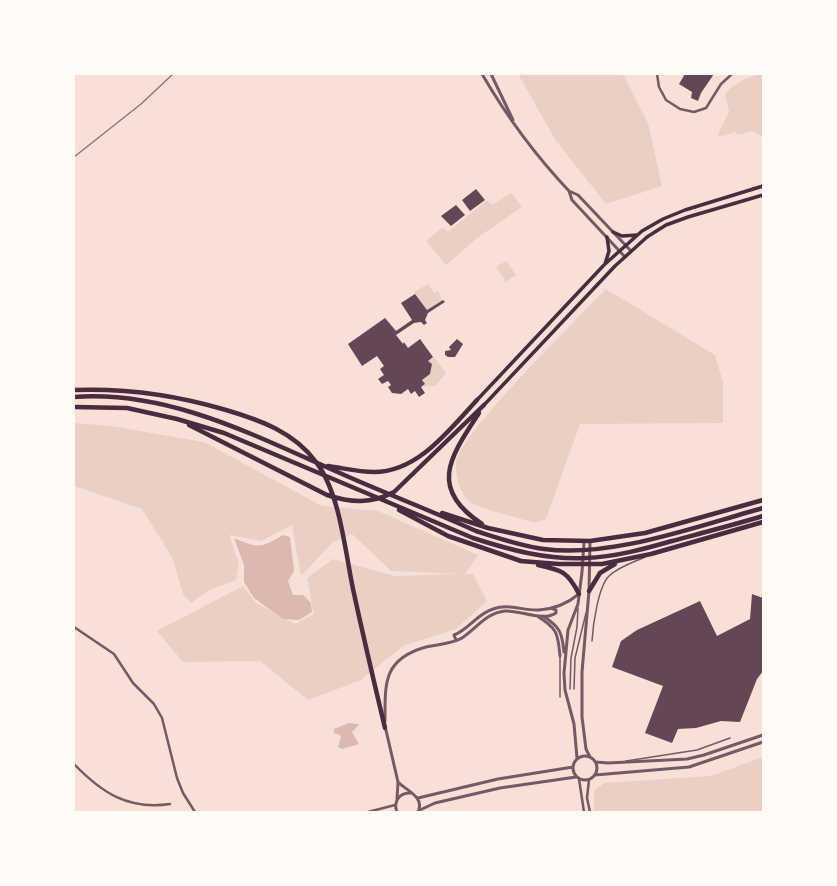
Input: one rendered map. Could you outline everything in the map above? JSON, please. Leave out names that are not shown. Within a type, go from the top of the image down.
[{"type":"highway","points":[[74,390],[120,390],[170,395],[193,400],[255,419],[290,436],[316,462],[330,487],[337,512],[385,728]]},
{"type":"highway","points":[[74,396],[124,398],[173,406],[221,421],[476,531],[510,542],[544,549],[600,549],[645,540],[763,508]]},
{"type":"highway","points":[[322,465],[361,472],[376,472],[394,468],[412,461],[431,448],[477,400]]},
{"type":"highway","points":[[177,419],[327,495],[349,501],[370,502],[384,498],[394,492],[484,404]]},
{"type":"highway","points":[[484,404],[454,452],[449,478],[452,494],[458,505],[470,516],[488,528]]},
{"type":"highway","points":[[74,407],[127,408],[177,419],[224,433],[357,489],[393,506],[473,538],[508,550],[543,556],[572,558],[601,557],[640,550],[763,516]]},
{"type":"highway","points":[[434,512],[450,515],[488,528],[543,540],[590,542],[645,533],[763,500]]},
{"type":"highway","points":[[393,506],[412,518],[448,536],[520,561],[563,571],[569,576],[579,594]]},
{"type":"highway","points":[[520,561],[590,565],[622,560],[651,554],[763,522]]},
{"type":"highway","points":[[589,591],[600,573],[622,560]]},
{"type":"main road","points":[[477,400],[604,265],[637,234],[652,224],[685,210],[763,186]]},
{"type":"main road","points":[[484,404],[631,251],[666,225],[688,216],[763,195]]},
{"type":"main road","points":[[613,232],[622,236],[637,234]]},
{"type":"main road","points":[[604,265],[609,251],[607,238]]},
{"type":"street","points":[[482,74],[502,108],[542,162],[569,191],[578,195],[631,251]]},
{"type":"street","points":[[490,74],[514,123]]},
{"type":"street","points":[[657,74],[659,87],[666,100],[680,110],[694,112],[706,108],[721,84],[732,74]]},
{"type":"street","points":[[569,191],[572,200],[625,257]]},
{"type":"street","points":[[572,767],[577,758],[574,724],[565,690],[565,656],[568,630],[578,604],[583,565],[584,542]]},
{"type":"street","points":[[590,542],[589,591],[582,672],[582,717],[586,749],[590,757],[596,762],[608,763],[687,759],[704,755],[763,734]]},
{"type":"street","points":[[456,640],[454,636],[460,633],[482,614],[494,608],[512,606],[538,610],[552,608],[567,602],[579,594]]},
{"type":"street","points":[[512,606],[512,611]]},
{"type":"street","points":[[397,812],[395,805],[397,799],[398,782],[385,728],[384,694],[386,683],[394,667],[400,660],[416,651],[456,640],[497,612],[512,611],[543,616],[555,614],[556,610],[552,608]]},
{"type":"street","points":[[535,615],[555,629],[558,638],[560,656]]},
{"type":"street","points":[[543,616],[555,624],[560,631],[565,656]]},
{"type":"street","points":[[74,627],[114,654],[133,682],[154,704],[162,718],[177,778],[183,793],[195,812]]},
{"type":"street","points":[[595,775],[689,767],[763,742]]},
{"type":"street","points":[[577,758],[583,756],[590,757]]},
{"type":"street","points":[[590,812],[587,798],[589,780],[595,775],[597,768],[596,762]]},
{"type":"street","points":[[74,764],[91,782],[112,796],[146,806],[170,804]]},
{"type":"street","points":[[418,798],[572,767]]},
{"type":"street","points":[[572,767],[578,778],[584,812]]},
{"type":"street","points":[[419,811],[427,806],[456,798],[533,782],[578,778],[589,780]]},
{"type":"street","points":[[398,782],[418,798],[420,804],[419,811]]},
{"type":"street","points":[[397,799],[401,795],[410,793]]},
{"type":"street","points":[[368,812],[395,805]]},
{"type":"lane","points":[[592,641],[601,591],[606,580],[615,572],[651,554]]},
{"type":"lane","points":[[570,689],[571,658],[577,627],[578,604]]},
{"type":"lane","points":[[574,689],[575,658],[586,613]]},
{"type":"lane","points":[[560,656],[560,697]]},
{"type":"lane","points":[[608,763],[683,753],[730,738]]},
{"type":"shaded area","points":[[518,74],[623,74],[648,123],[662,186],[606,204],[556,141]]},
{"type":"shaded area","points":[[763,74],[763,141],[761,136],[753,131],[737,135],[736,132],[717,137],[729,111],[725,94],[728,90],[742,81],[753,76]]},
{"type":"shaded area","points":[[511,193],[522,207],[477,238],[446,265],[426,241],[443,227],[448,232],[487,200],[492,205]]},
{"type":"shaded area","points":[[506,261],[516,275],[506,282],[496,267]]},
{"type":"shaded area","points":[[428,284],[434,293],[438,291],[442,300],[427,310],[414,292]]},
{"type":"shaded area","points":[[606,289],[715,355],[723,382],[723,423],[580,424],[546,519],[536,523],[490,510],[470,502],[466,499],[461,490],[456,473],[456,463],[462,449],[497,403]]},
{"type":"shaded area","points":[[434,357],[446,373],[435,386],[421,387],[425,384],[422,380],[430,374],[432,364],[428,361]]},
{"type":"shaded area","points":[[74,423],[111,426],[204,442],[322,506],[378,511],[478,555],[465,574],[473,574],[487,601],[456,629],[403,646],[361,680],[308,700],[260,661],[183,662],[157,631],[243,586],[256,603],[295,624],[314,614],[307,578],[333,559],[395,576],[459,574],[391,571],[352,534],[333,542],[301,576],[292,525],[261,541],[229,535],[239,564],[236,580],[209,590],[191,603],[183,594],[172,557],[142,509],[74,486]]},
{"type":"shaded area","points":[[283,535],[290,537],[294,571],[288,581],[293,595],[303,595],[311,603],[312,612],[299,620],[283,619],[254,598],[244,582],[244,565],[234,538],[259,546],[269,543]]},
{"type":"shaded area","points":[[349,723],[359,725],[352,732],[359,744],[342,749],[338,747],[341,737],[340,735],[334,733],[334,729]]},
{"type":"shaded area","points":[[763,757],[763,812],[594,812],[594,791],[604,783],[711,776]]},
{"type":"building","points":[[685,74],[714,74],[701,93],[698,101],[691,98],[692,92],[679,84]]},
{"type":"building","points":[[476,189],[485,200],[470,211],[462,200]]},
{"type":"building","points":[[456,205],[465,215],[451,226],[441,216]]},
{"type":"building","points":[[415,294],[427,310],[443,300],[445,302],[428,313],[425,320],[427,323],[424,325],[421,322],[414,323],[396,335],[408,348],[420,339],[433,357],[428,361],[432,364],[430,374],[422,380],[425,384],[421,387],[425,393],[419,397],[415,391],[411,394],[408,389],[401,394],[392,393],[388,387],[391,385],[388,381],[382,384],[378,379],[384,375],[380,369],[384,366],[377,356],[362,366],[348,344],[385,318],[396,331],[412,320],[401,303]]},
{"type":"building","points":[[457,339],[463,344],[455,357],[448,357],[445,355],[445,351],[451,350],[449,347]]},
{"type":"building","points":[[752,594],[763,598],[763,671],[757,679],[740,722],[721,721],[696,728],[678,729],[672,743],[645,733],[663,686],[612,667],[621,641],[637,630],[700,601],[717,636],[750,619]]},
{"type":"railway","points":[[74,157],[141,104],[173,74]]}]
